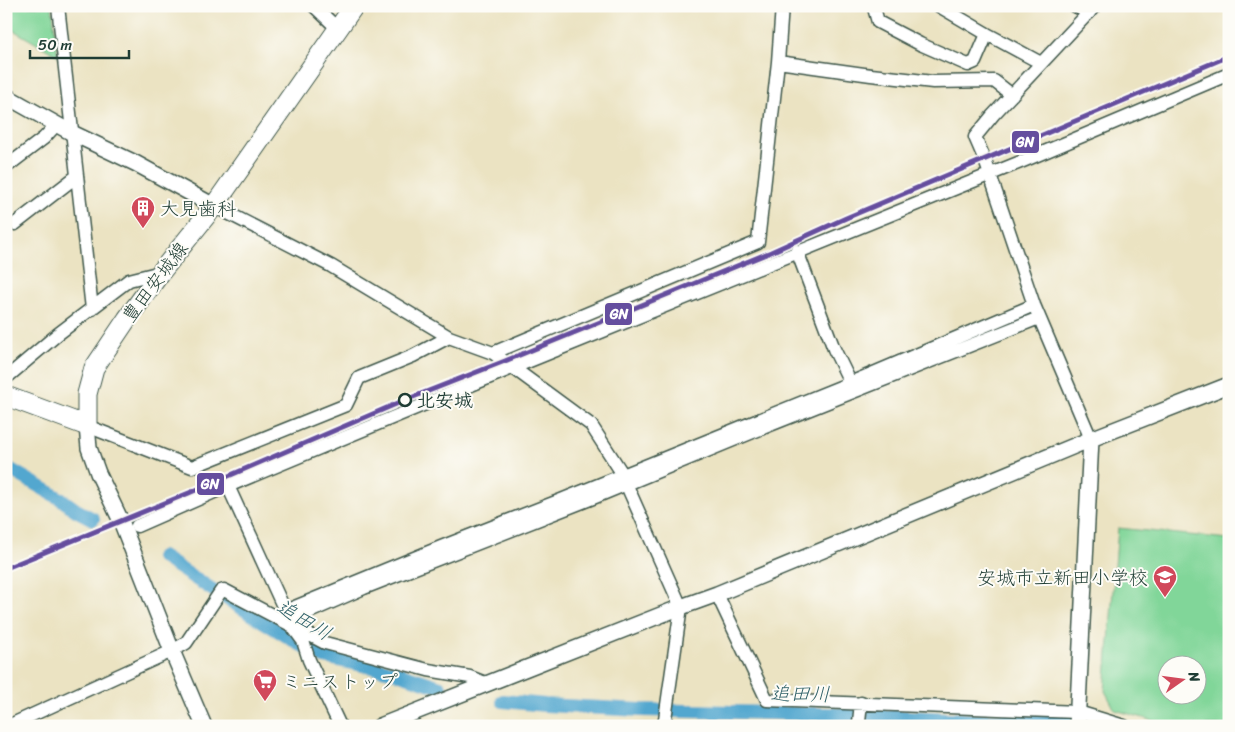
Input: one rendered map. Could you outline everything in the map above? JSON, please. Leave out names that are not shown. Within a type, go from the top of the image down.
[{"type":"main road","name":"豊田安城線","points":[[87,426],[87,394],[94,368],[126,319],[214,206],[354,6]]},
{"type":"main road","points":[[6,396],[87,426]]},
{"type":"street","points":[[58,6],[92,309]]},
{"type":"street","points":[[314,6],[338,29]]},
{"type":"street","points":[[493,353],[758,242],[778,62],[782,6]]},
{"type":"street","points":[[875,6],[878,22],[968,66],[975,62],[987,34]]},
{"type":"street","points":[[939,6],[1042,63]]},
{"type":"street","points":[[1075,6],[1092,10]]},
{"type":"street","points":[[1078,718],[1091,439],[1034,306],[990,174],[975,137],[993,115],[1092,10]]},
{"type":"street","points":[[778,62],[933,82],[994,81],[1012,95]]},
{"type":"street","points":[[137,526],[228,486],[512,368],[990,174],[1229,74]]},
{"type":"street","points":[[6,96],[56,125],[136,162],[214,206],[331,266],[449,337],[493,353],[591,425],[624,480],[681,607],[665,718]]},
{"type":"street","points":[[6,167],[44,138],[56,125]]},
{"type":"street","points":[[15,224],[76,176]]},
{"type":"street","points":[[797,251],[834,349],[852,387]]},
{"type":"street","points":[[6,378],[58,334],[129,280],[161,272]]},
{"type":"street","points":[[289,619],[440,547],[624,480],[852,387],[1034,306]]},
{"type":"street","points":[[852,387],[1039,318]]},
{"type":"street","points":[[204,726],[172,652],[120,521],[98,473],[89,448],[87,426],[192,467],[346,405],[359,378],[413,356],[449,337]]},
{"type":"street","points":[[380,726],[717,594],[1091,439],[1229,385]]},
{"type":"street","points":[[228,486],[289,619],[305,647],[340,726]]},
{"type":"street","points":[[9,725],[172,652],[186,643],[218,595],[224,590],[289,619],[325,643],[488,684]]},
{"type":"street","points":[[717,594],[767,700],[860,711],[1078,718],[1124,726]]},
{"type":"green space","points":[[6,6],[52,6],[58,56],[6,26]]},
{"type":"green space","name":"安城市立新田小学校","points":[[1118,528],[1229,539],[1229,726],[1172,726],[1115,710],[1105,691]]},
{"type":"waterway","name":"追田川","points":[[6,467],[93,519]]},
{"type":"waterway","name":"追田川","points":[[162,557],[298,643],[324,657],[395,672],[440,687]]},
{"type":"waterway","name":"追田川","points":[[503,701],[641,710],[863,715],[970,720],[1047,720],[1084,722],[1095,726]]},
{"type":"transit line","name":"GN","points":[[6,568],[189,493],[403,401],[771,252],[846,218],[1229,56]]},
{"type":"place","name":"大見歯科","points":[[143,229]]},
{"type":"place","name":"北安城","points":[[405,400]]},
{"type":"place","name":"安城市立新田小学校","points":[[1165,598]]},
{"type":"place","name":"ミニストップ","points":[[265,702]]}]
